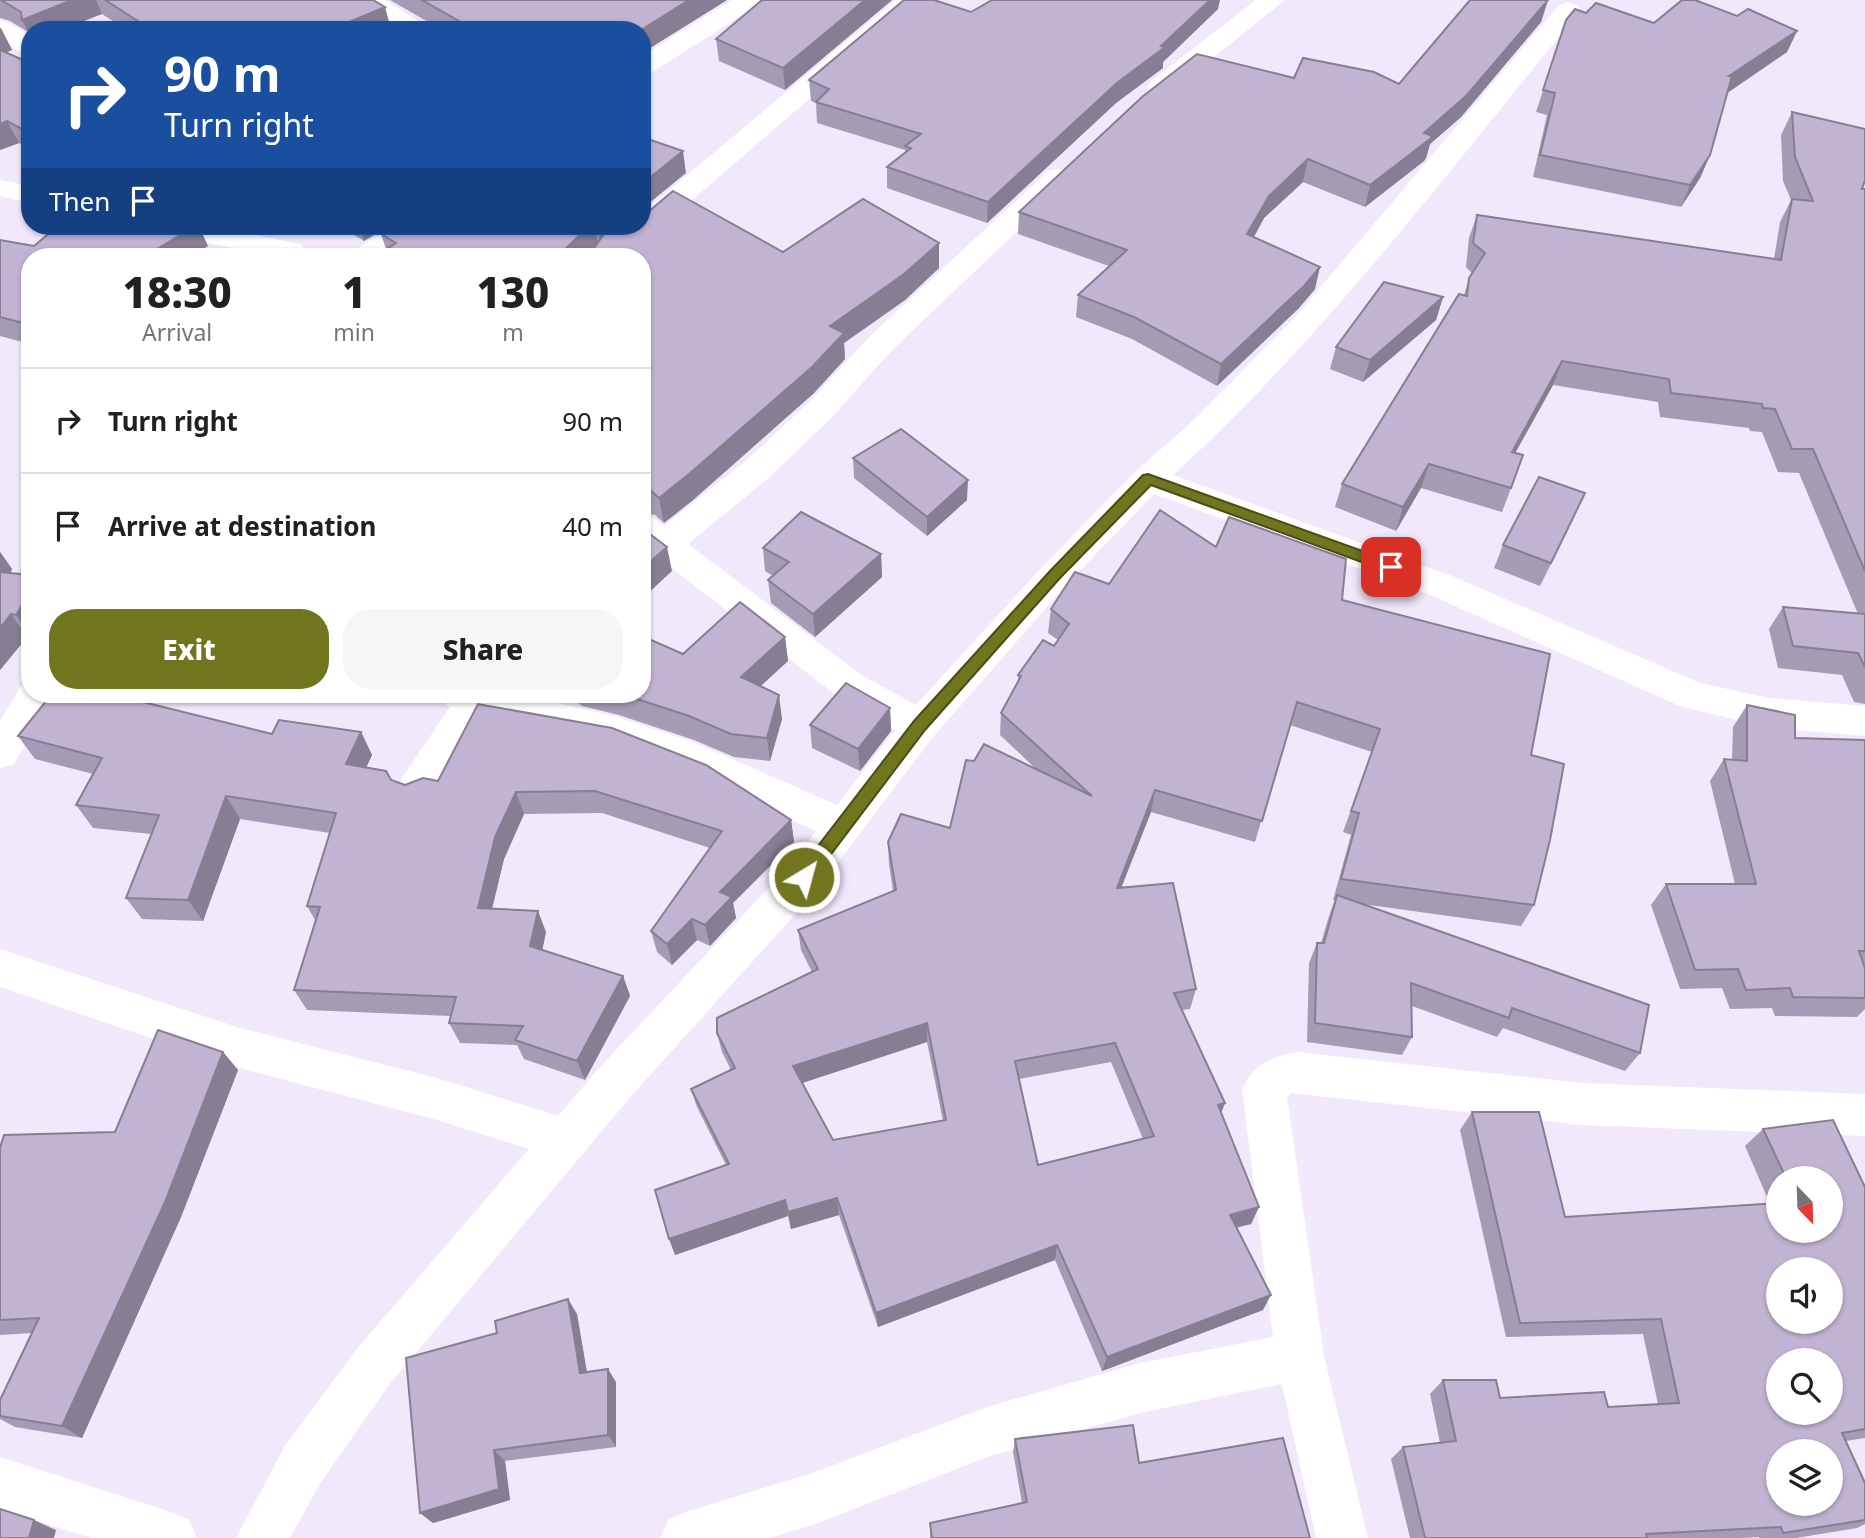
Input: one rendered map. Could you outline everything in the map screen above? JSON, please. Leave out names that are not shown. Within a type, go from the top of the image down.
[{"type":"street","points":[[368,0],[401,21]]},
{"type":"street","points":[[651,62],[748,0]]},
{"type":"street","points":[[651,221],[911,0]]},
{"type":"street","points":[[1139,103],[1272,0]]},
{"type":"street","points":[[262,1538],[303,1464],[372,1368],[617,1080],[804,877],[920,726],[1055,575],[1148,479],[1206,427],[1308,321],[1568,10]]},
{"type":"street","points":[[0,28],[21,42]]},
{"type":"street","points":[[920,726],[850,686],[654,535],[759,468],[821,409],[881,342],[1079,158]]},
{"type":"street","points":[[0,188],[21,193]]},
{"type":"street","points":[[226,235],[287,244]]},
{"type":"street","points":[[377,248],[398,235]]},
{"type":"street","points":[[619,248],[634,235]]},
{"type":"street","points":[[1148,479],[1440,585],[1693,696],[1769,713],[1865,721]]},
{"type":"street","points":[[0,753],[30,703]]},
{"type":"street","points":[[416,789],[464,703]]},
{"type":"street","points":[[493,703],[618,732],[679,753],[844,825]]},
{"type":"street","points":[[0,968],[240,1048],[437,1099],[567,1140]]},
{"type":"street","points":[[1342,1538],[1300,1356],[1264,1088],[1280,1075],[1298,1072],[1582,1104],[1865,1115]]},
{"type":"street","points":[[686,1538],[818,1497],[1000,1429],[1140,1388],[1300,1356]]},
{"type":"street","points":[[0,1483],[171,1538]]},
{"type":"building","points":[[1,0],[72,0],[22,20],[21,12]]},
{"type":"building","points":[[105,0],[373,0],[385,7],[352,21],[138,21]]},
{"type":"building","points":[[422,0],[689,0],[651,24],[651,21],[459,21]]},
{"type":"building","points":[[762,0],[865,0],[783,68],[716,39]]},
{"type":"building","points":[[904,0],[934,0],[971,12],[992,0],[1210,0],[1161,46],[1165,47],[1118,82],[988,202],[887,167],[911,148],[905,146],[921,134],[816,102],[829,89],[809,80]]},
{"type":"building","points":[[1470,0],[1548,0],[1467,95],[1424,133],[1432,136],[1430,139],[1370,185],[1308,159],[1269,196],[1247,234],[1320,267],[1304,286],[1221,364],[1134,317],[1078,295],[1127,250],[1019,212],[1142,97],[1197,54],[1294,78],[1303,58],[1374,72],[1399,84]]},
{"type":"building","points":[[1682,0],[1695,0],[1737,16],[1748,9],[1797,31],[1729,76],[1732,76],[1710,155],[1690,185],[1540,155],[1555,93],[1543,90],[1566,20],[1575,9],[1586,13],[1596,3],[1654,23]]},
{"type":"building","points":[[0,50],[21,59],[21,128],[7,121],[0,124]]},
{"type":"building","points":[[1792,112],[1865,129],[1865,180],[1862,189],[1865,189],[1865,571],[1813,449],[1792,449],[1775,409],[1763,408],[1762,404],[1671,393],[1669,379],[1562,361],[1512,452],[1523,455],[1511,488],[1429,464],[1403,507],[1342,484],[1459,294],[1467,296],[1469,278],[1485,253],[1473,243],[1477,215],[1781,260],[1792,199],[1813,201],[1795,157]]},
{"type":"building","points":[[651,140],[683,151],[651,177]]},
{"type":"building","points":[[673,191],[783,252],[863,199],[939,243],[904,274],[830,326],[844,333],[812,367],[659,498],[651,491],[651,248],[594,248],[603,235],[651,235],[651,209]]},
{"type":"building","points":[[47,235],[180,235],[159,248],[21,248],[21,322],[0,317],[0,240],[34,246]]},
{"type":"building","points":[[383,235],[580,235],[566,248],[388,248],[396,243]]},
{"type":"building","points":[[1384,282],[1443,297],[1370,360],[1336,347]]},
{"type":"building","points":[[901,429],[968,480],[927,517],[853,458]]},
{"type":"building","points":[[1539,477],[1585,493],[1551,563],[1503,545]]},
{"type":"building","points":[[1160,510],[1216,547],[1229,517],[1346,559],[1342,600],[1550,654],[1531,755],[1564,764],[1550,840],[1534,905],[1341,879],[1359,813],[1351,811],[1380,729],[1297,702],[1262,821],[1155,790],[1117,888],[1173,883],[1196,989],[1174,993],[1225,1103],[1218,1105],[1259,1207],[1230,1215],[1271,1295],[1107,1357],[1057,1245],[876,1313],[837,1198],[788,1212],[785,1200],[669,1239],[655,1190],[729,1164],[691,1089],[735,1068],[717,1033],[717,1018],[818,969],[798,930],[896,890],[888,842],[901,814],[950,828],[966,760],[974,761],[984,744],[1092,796],[1001,713],[1021,676],[1018,675],[1043,640],[1054,646],[1069,624],[1051,609],[1075,572],[1109,584]],"holes":[[[927,1023],[946,1120],[833,1140],[793,1066]],[[1115,1043],[1154,1136],[1038,1165],[1015,1061]]]},
{"type":"building","points":[[801,512],[881,554],[813,614],[768,580],[789,562],[763,548]]},
{"type":"building","points":[[651,535],[667,547],[651,561]]},
{"type":"building","points":[[0,572],[21,574],[21,607],[16,615],[11,614],[0,628]]},
{"type":"building","points":[[740,602],[785,637],[741,677],[779,695],[767,738],[731,734],[649,703],[651,640],[683,654]]},
{"type":"building","points":[[1783,607],[1865,614],[1865,667],[1858,653],[1793,646]]},
{"type":"building","points":[[846,683],[890,708],[858,749],[810,725]]},
{"type":"building","points":[[45,703],[147,703],[272,734],[279,720],[361,732],[346,764],[386,771],[391,780],[405,785],[423,778],[438,781],[478,704],[612,728],[706,765],[791,820],[720,892],[732,897],[705,925],[692,919],[667,944],[651,931],[722,831],[595,791],[516,792],[495,837],[478,908],[538,911],[530,946],[623,976],[577,1061],[515,1040],[523,1026],[449,1023],[456,997],[294,990],[320,907],[307,906],[336,813],[226,796],[188,900],[126,898],[159,815],[76,805],[102,758],[18,736]]},
{"type":"building","points":[[1747,705],[1795,715],[1795,738],[1865,740],[1865,951],[1859,951],[1865,968],[1865,998],[1793,997],[1790,988],[1746,990],[1738,969],[1695,970],[1666,884],[1756,884],[1724,759],[1747,761]]},
{"type":"building","points":[[1337,895],[1649,1005],[1640,1053],[1512,1008],[1509,1018],[1411,983],[1412,1037],[1315,1023],[1317,943],[1324,943]]},
{"type":"building","points":[[158,1030],[223,1052],[165,1202],[62,1426],[0,1416],[0,1400],[39,1318],[0,1320],[0,1148],[4,1135],[115,1132]]},
{"type":"building","points":[[1472,1112],[1539,1112],[1565,1217],[1766,1204],[1766,1243],[1843,1243],[1843,1166],[1780,1166],[1763,1129],[1833,1120],[1865,1187],[1865,1429],[1842,1433],[1865,1483],[1865,1520],[1783,1533],[1781,1527],[1646,1534],[1647,1538],[1425,1538],[1403,1447],[1456,1441],[1443,1380],[1496,1380],[1500,1398],[1604,1392],[1608,1407],[1679,1403],[1661,1319],[1520,1323]]},
{"type":"building","points":[[568,1299],[580,1373],[608,1369],[608,1435],[494,1450],[499,1489],[420,1513],[406,1358],[497,1333],[495,1321]]},
{"type":"building","points":[[1133,1425],[1139,1463],[1283,1438],[1310,1538],[932,1538],[930,1523],[1027,1502],[1015,1439]]},
{"type":"building","points":[[0,1509],[34,1520],[29,1538],[0,1538]]},
{"type":"route","points":[[804,877],[920,726],[1055,575],[1148,479],[1391,567]]}]
